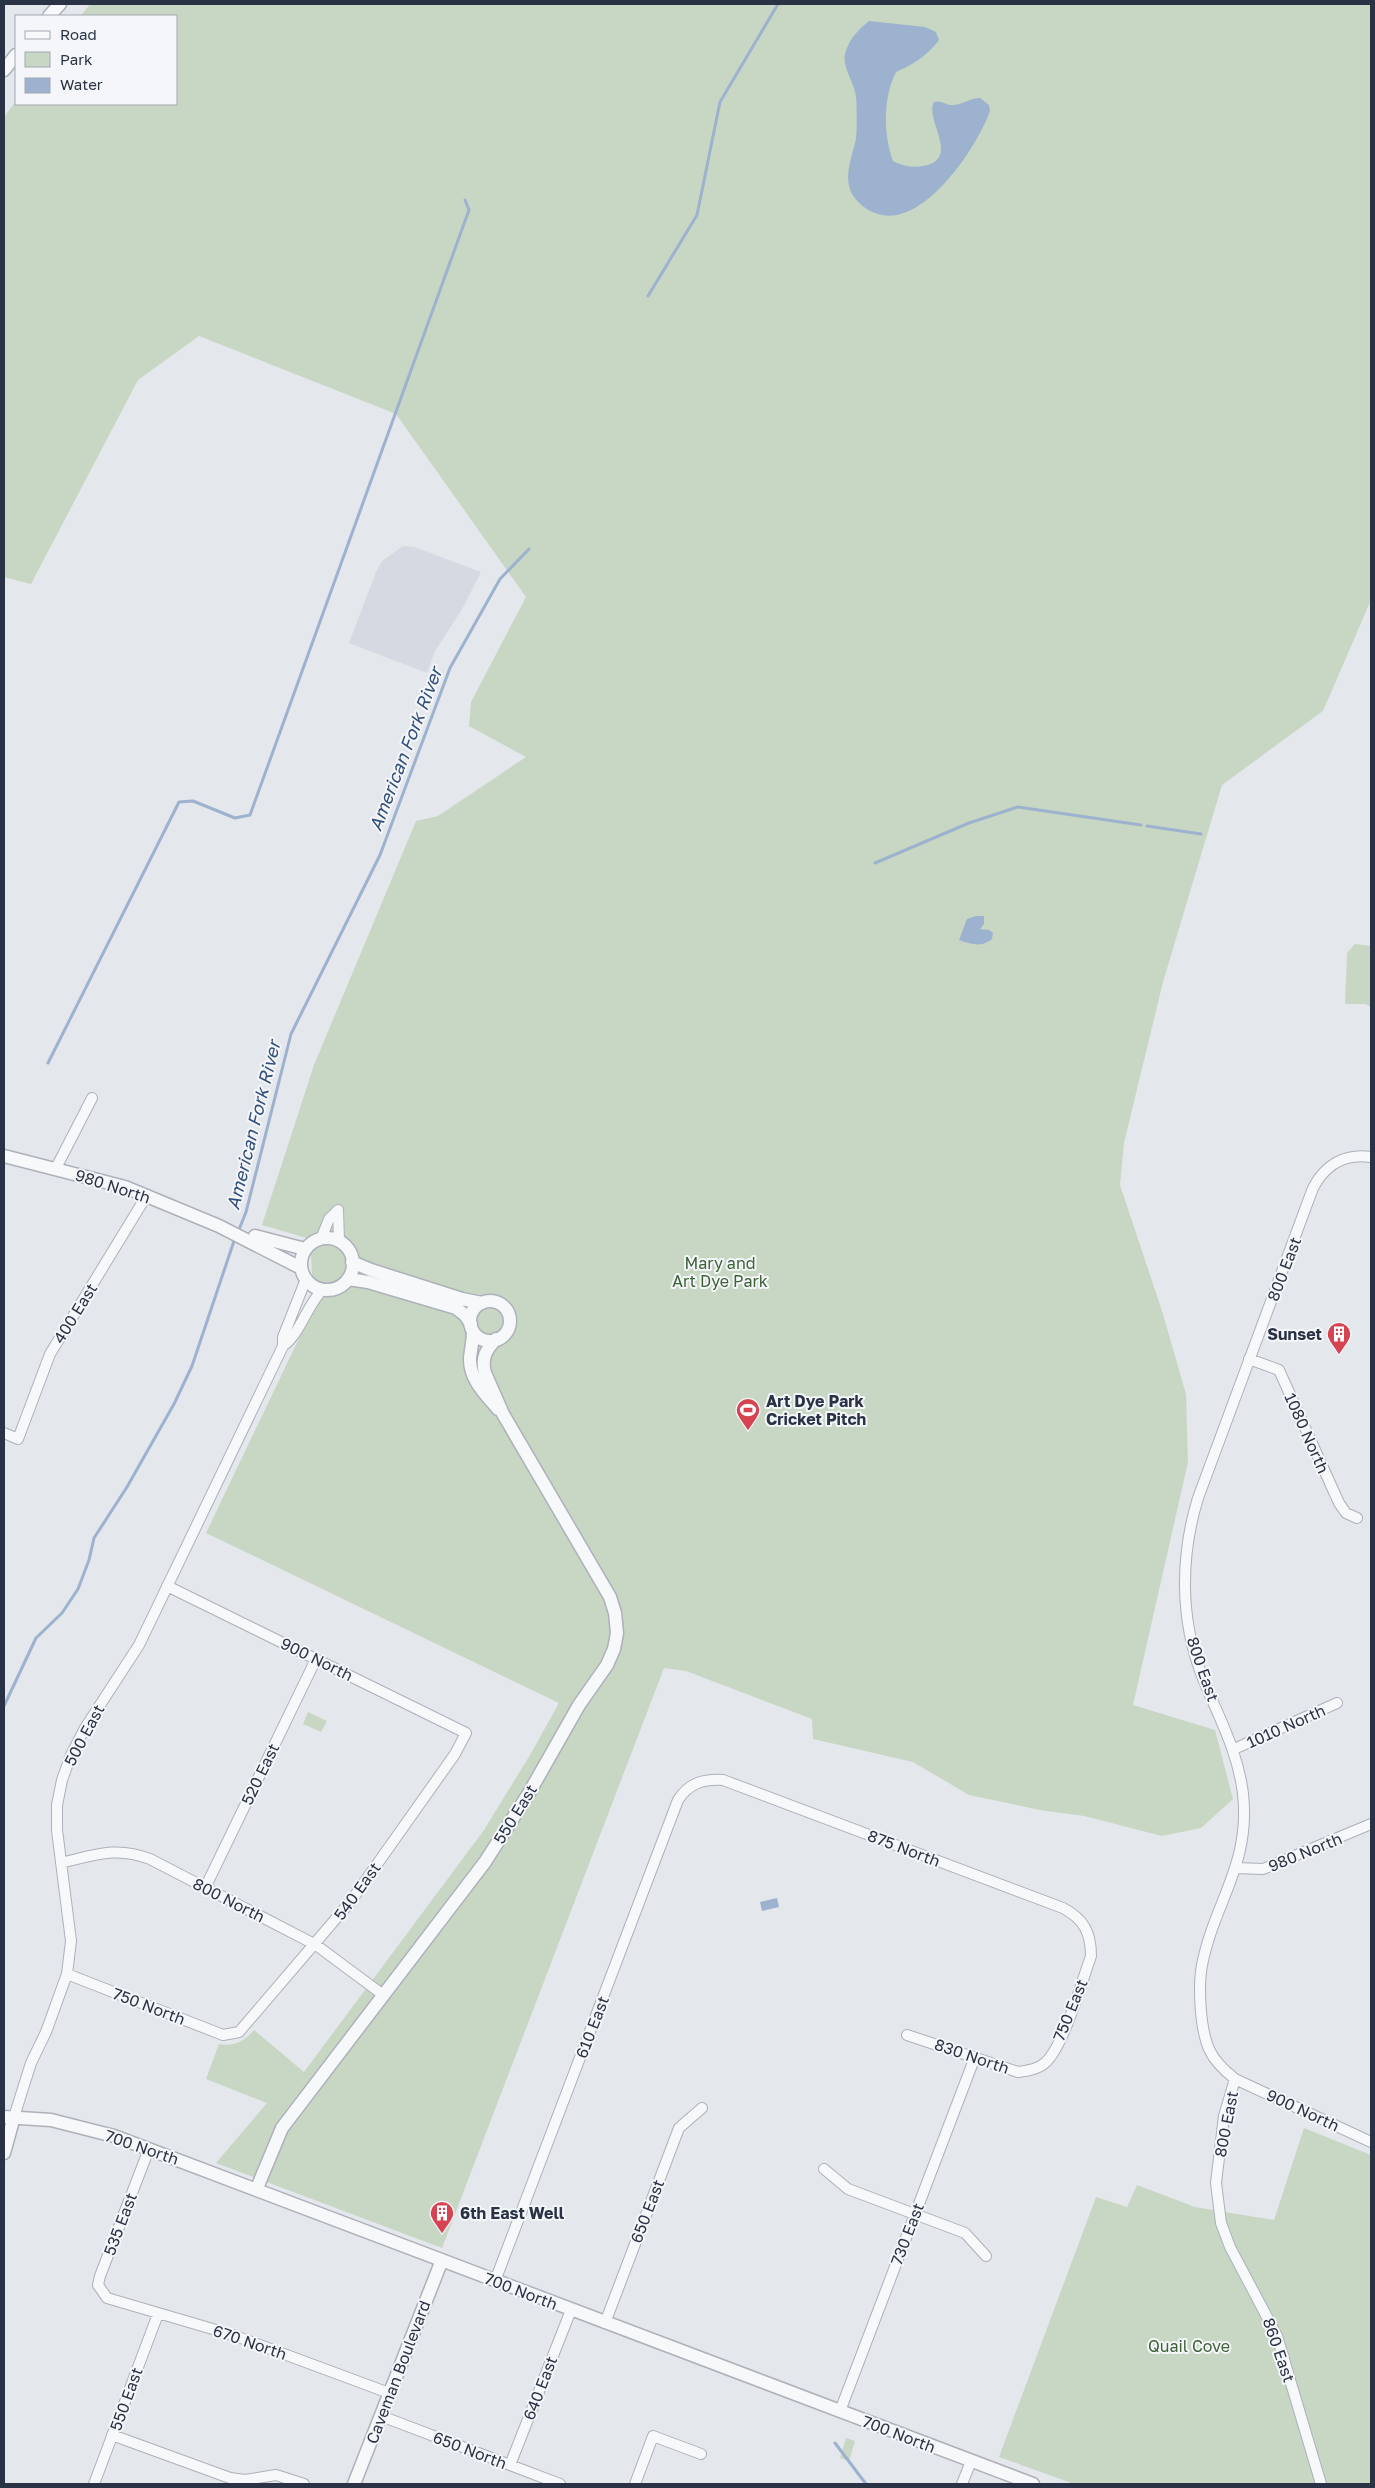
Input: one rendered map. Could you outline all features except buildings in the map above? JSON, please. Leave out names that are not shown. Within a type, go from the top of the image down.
[{"type":"street","points":[[50,15],[60,4]]},
{"type":"street","points":[[4,70],[15,56]]},
{"type":"street","points":[[56,1168],[92,1098]]},
{"type":"street","name":"980 North","points":[[4,1156],[105,1180],[255,1240],[305,1249]]},
{"type":"street","name":"800 East","points":[[1216,2193],[1224,2116],[1234,2079],[1219,2065],[1206,2041],[1202,2012],[1201,1971],[1207,1947],[1236,1868],[1243,1834],[1244,1812],[1241,1780],[1234,1749],[1195,1655],[1187,1614],[1185,1571],[1187,1544],[1198,1498],[1316,1183],[1329,1167],[1345,1159],[1371,1158]]},
{"type":"street","name":"400 East","points":[[4,1433],[18,1439],[50,1354],[147,1196]]},
{"type":"street","points":[[338,1210],[339,1241],[350,1253],[352,1262],[348,1278],[337,1288],[323,1289],[304,1273],[305,1249],[321,1239],[329,1219],[338,1210]]},
{"type":"street","points":[[321,1239],[339,1241]]},
{"type":"street","name":"980 North","points":[[255,1240],[304,1273]]},
{"type":"street","points":[[348,1278],[456,1308],[465,1315],[472,1327],[485,1340],[496,1339],[508,1330],[510,1324],[507,1310],[497,1302],[482,1303],[470,1301],[352,1262]]},
{"type":"street","name":"500 East","points":[[4,2153],[9,2117],[46,2032],[67,1974],[71,1941],[56,1830],[57,1805],[71,1755],[85,1728],[138,1645],[167,1586],[283,1346],[283,1337],[304,1273]]},
{"type":"street","name":"500 East","points":[[283,1346],[290,1342],[313,1299],[323,1289]]},
{"type":"street","points":[[472,1327],[474,1309],[482,1303]]},
{"type":"street","name":"550 East","points":[[472,1327],[470,1358],[474,1376],[481,1389],[503,1414]]},
{"type":"street","name":"550 East","points":[[256,2188],[282,2128],[382,1994],[466,1887],[500,1839],[579,1705],[607,1665],[616,1641],[615,1613],[603,1583],[503,1414],[483,1366],[485,1353],[496,1339]]},
{"type":"street","name":"1080 North","points":[[1250,1359],[1279,1370],[1338,1503],[1346,1513],[1357,1518]]},
{"type":"street","name":"900 North","points":[[167,1586],[466,1733]]},
{"type":"street","name":"520 East","points":[[205,1888],[316,1659]]},
{"type":"street","name":"1010 North","points":[[1234,1749],[1337,1703]]},
{"type":"street","name":"540 East","points":[[232,2035],[240,2032],[352,1901],[455,1754],[466,1733]]},
{"type":"street","name":"875 North","points":[[699,1782],[723,1780],[1063,1908],[1087,1928],[1091,1944]]},
{"type":"street","name":"610 East","points":[[496,2281],[678,1800],[689,1787],[699,1782]]},
{"type":"street","name":"980 North","points":[[1236,1868],[1263,1869],[1371,1824]]},
{"type":"street","name":"800 North","points":[[61,1864],[113,1851],[133,1852],[316,1945],[382,1994]]},
{"type":"street","name":"750 East","points":[[1036,2068],[1047,2061],[1060,2040],[1091,1956],[1091,1944]]},
{"type":"street","name":"750 North","points":[[67,1974],[223,2035],[232,2035]]},
{"type":"street","name":"830 North","points":[[907,2035],[1018,2072],[1036,2068]]},
{"type":"street","name":"730 East","points":[[840,2412],[975,2057]]},
{"type":"street","name":"900 North","points":[[1234,2079],[1371,2142]]},
{"type":"street","name":"650 East","points":[[605,2323],[679,2128],[688,2118],[702,2108]]},
{"type":"street","name":"700 North","points":[[9,2117],[71,2124],[149,2149],[1033,2484]]},
{"type":"street","name":"535 East","points":[[107,2298],[98,2285],[100,2276],[149,2149]]},
{"type":"street","points":[[824,2169],[848,2189],[965,2234],[986,2256]]},
{"type":"street","name":"860 East","points":[[1216,2193],[1224,2234],[1277,2336],[1321,2484]]},
{"type":"street","name":"Caveman Boulevard","points":[[354,2484],[442,2260]]},
{"type":"street","name":"670 North","points":[[107,2298],[251,2341],[389,2393]]},
{"type":"street","name":"640 East","points":[[510,2466],[571,2310]]},
{"type":"street","name":"550 East","points":[[94,2484],[158,2314]]},
{"type":"street","name":"650 North","points":[[381,2416],[560,2484]]},
{"type":"street","points":[[112,2435],[230,2478],[245,2480],[276,2475],[304,2484]]},
{"type":"street","points":[[635,2484],[654,2436],[701,2454]]},
{"type":"street","points":[[962,2484],[971,2461]]},
{"type":"shaded area","points":[[403,546],[414,547],[481,572],[461,611],[435,651],[427,673],[349,643],[382,561]]},
{"type":"green space","name":"Mary and Art Dye Park","points":[[90,4],[1371,4],[1371,600],[1323,711],[1222,785],[1163,982],[1124,1143],[1120,1185],[1162,1311],[1186,1394],[1188,1462],[1133,1705],[1215,1730],[1233,1799],[1201,1828],[1162,1836],[1084,1816],[1040,1810],[969,1795],[913,1762],[813,1739],[812,1719],[686,1671],[664,1668],[442,2248],[216,2163],[267,2103],[206,2079],[219,2044],[230,2045],[239,2042],[254,2030],[304,2072],[484,1830],[559,1703],[206,1533],[314,1307],[310,1239],[262,1225],[314,1065],[416,821],[438,816],[526,757],[469,726],[471,702],[526,597],[396,414],[199,336],[138,380],[31,584],[4,577],[4,117],[15,102],[15,105],[178,105],[178,15],[82,15]]},
{"type":"green space","points":[[1355,944],[1371,946],[1371,1007],[1365,1004],[1345,1004],[1347,953]]},
{"type":"green space","points":[[308,1712],[327,1721],[321,1732],[303,1724]]},
{"type":"green space","name":"Quail Cove","points":[[1304,2128],[1371,2155],[1371,2484],[1074,2484],[999,2457],[1096,2197],[1127,2207],[1137,2185],[1195,2207],[1274,2220]]},
{"type":"green space","points":[[846,2438],[855,2441],[849,2461],[840,2458]]},
{"type":"water","points":[[869,21],[925,27],[936,32],[939,40],[920,59],[896,72],[892,82],[887,104],[886,127],[893,161],[919,167],[934,162],[940,156],[941,147],[932,110],[934,102],[939,101],[955,105],[980,98],[989,105],[990,111],[973,145],[945,183],[928,199],[911,210],[893,216],[868,210],[856,200],[848,181],[849,167],[856,139],[857,106],[855,92],[845,64],[845,54],[854,35]]},
{"type":"water","points":[[984,916],[984,924],[980,929],[989,930],[993,933],[992,939],[984,944],[972,944],[959,940],[967,919]]},
{"type":"water","points":[[777,1898],[779,1907],[762,1911],[760,1902]]},
{"type":"waterway","name":"American Fork River","points":[[648,296],[697,215],[720,102],[778,4]]},
{"type":"waterway","points":[[48,1063],[179,802],[193,801],[235,818],[250,815],[469,210],[465,200]]},
{"type":"waterway","name":"American Fork River","points":[[238,1232],[246,1212],[291,1034],[380,855],[450,668],[500,579],[529,549]]},
{"type":"waterway","points":[[875,863],[969,823],[1018,807],[1141,825]]},
{"type":"waterway","points":[[1147,826],[1201,834]]},
{"type":"waterway","name":"American Fork River","points":[[4,1706],[36,1638],[62,1613],[78,1589],[89,1560],[94,1538],[127,1487],[174,1404],[192,1366],[235,1238]]},
{"type":"waterway","points":[[835,2443],[866,2484]]},
{"type":"place","name":"Sunset","points":[[1339,1355]]},
{"type":"place","name":"Art Dye Park Cricket Pitch","points":[[748,1431]]},
{"type":"place","name":"6th East Well","points":[[442,2234]]}]
